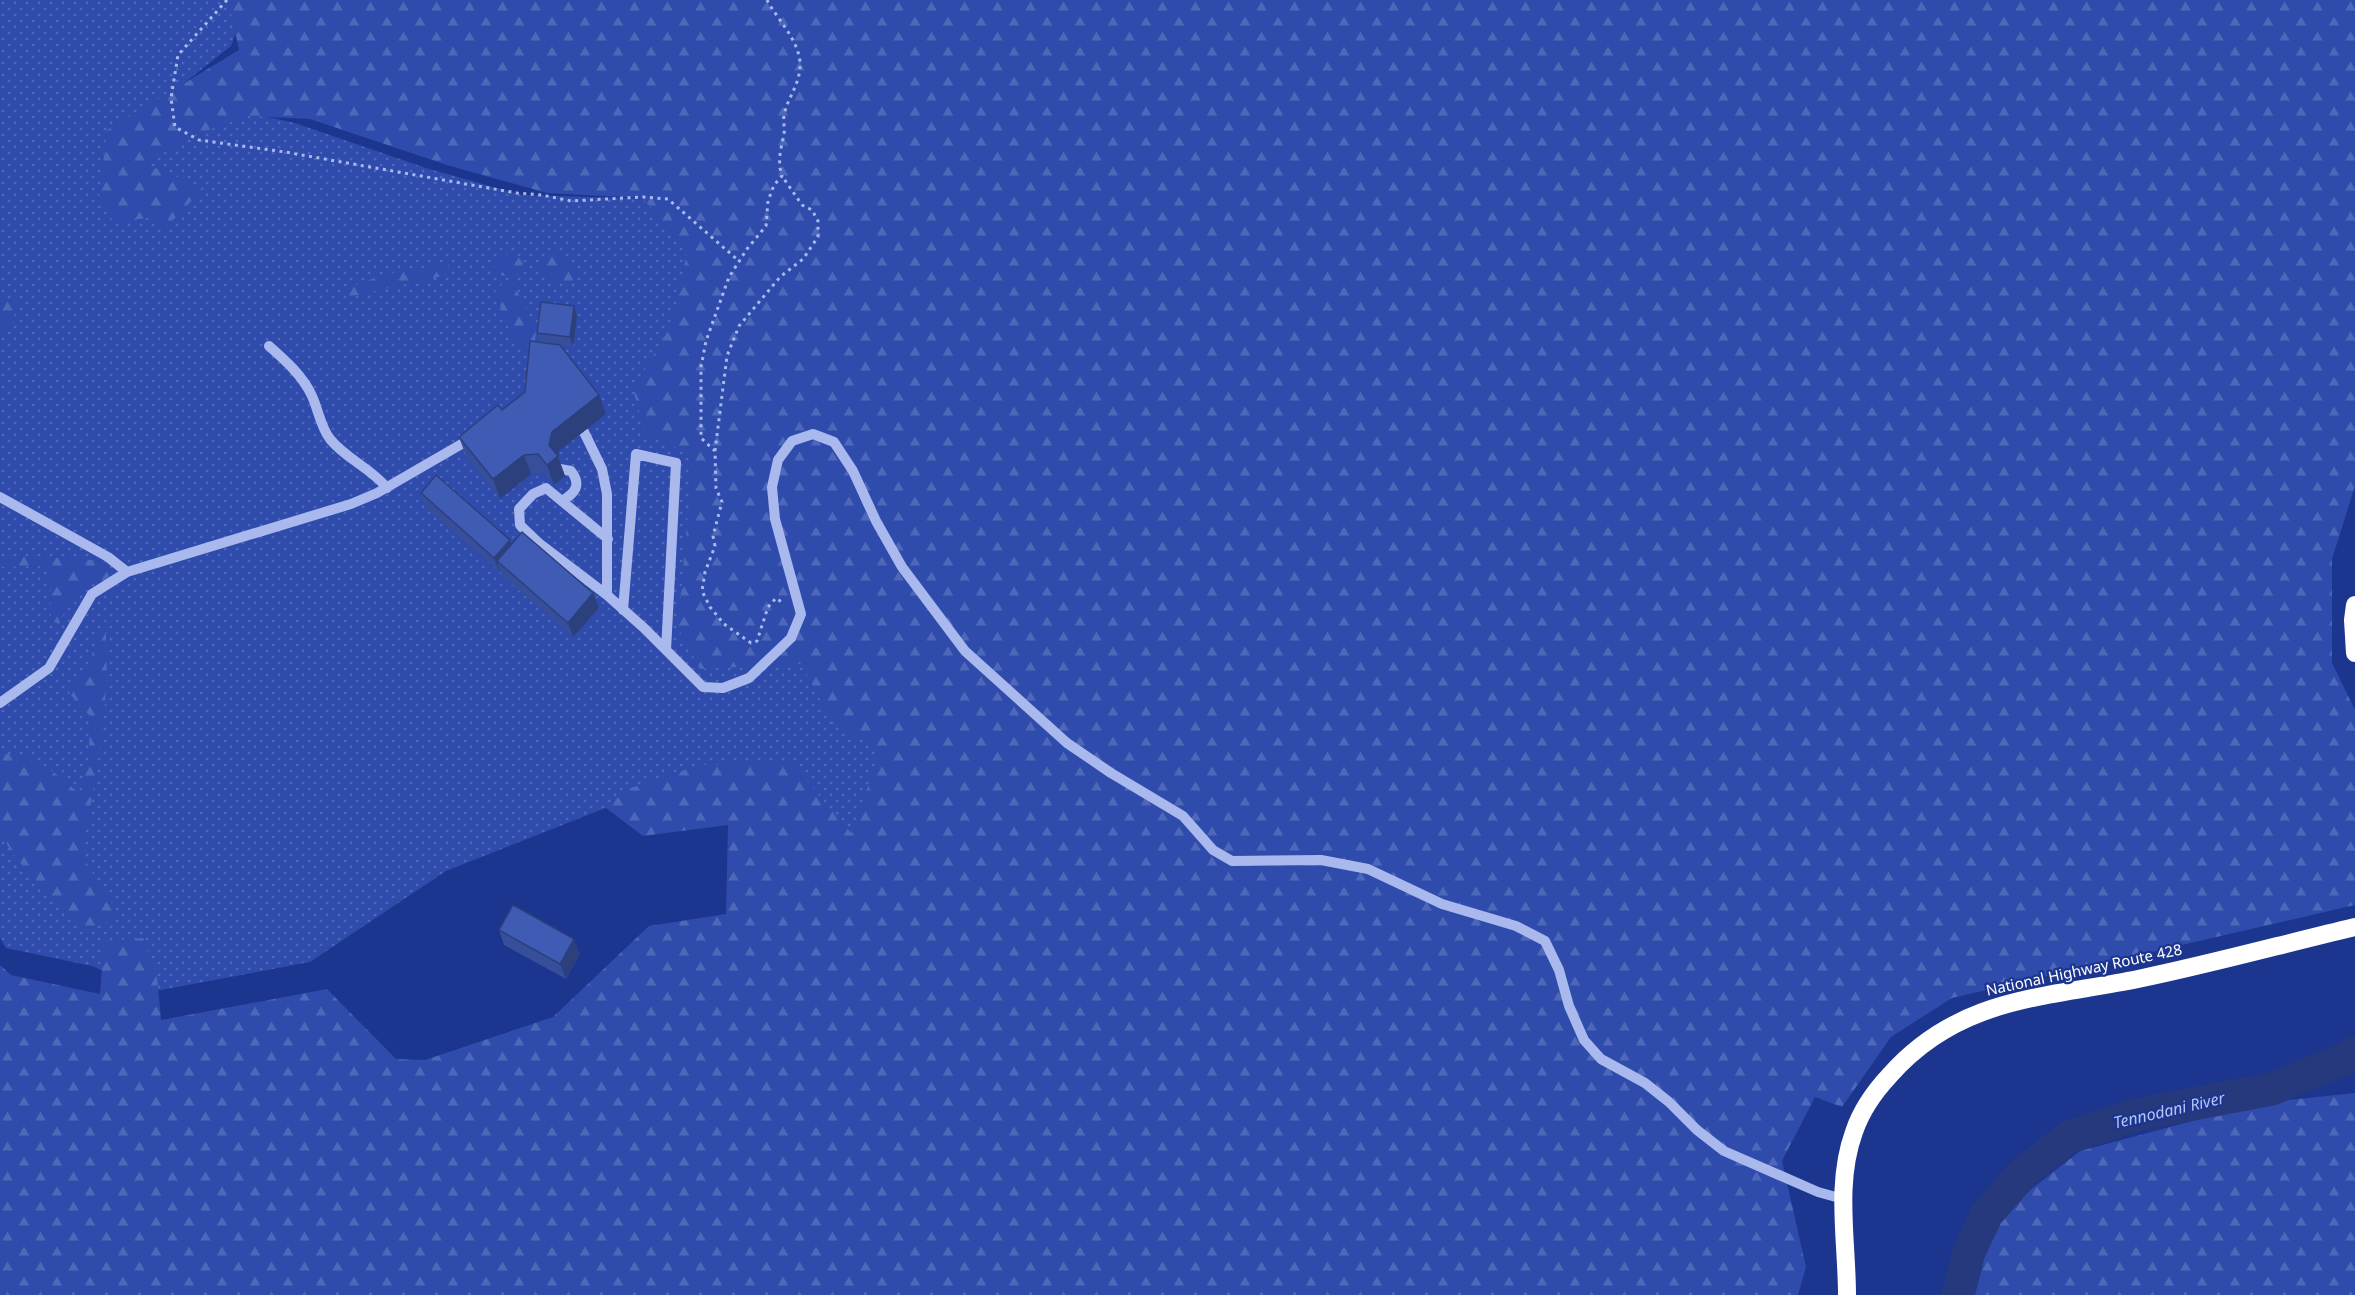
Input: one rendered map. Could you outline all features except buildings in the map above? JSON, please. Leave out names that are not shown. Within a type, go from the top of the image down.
[{"type":"highway","points":[[2355,605],[2353,620],[2355,653]]},
{"type":"highway","name":"National Highway Route 428","points":[[1847,1295],[1843,1199],[1846,1166],[1854,1132],[1879,1087],[1897,1066],[1941,1030],[1976,1013],[2011,1002],[2139,979],[2355,927]]},
{"type":"street","points":[[269,346],[294,370],[310,392],[328,437],[350,459],[378,476],[387,488]]},
{"type":"street","points":[[0,703],[49,668],[92,594],[127,573],[351,504],[387,488],[484,431]]},
{"type":"street","points":[[584,432],[602,469],[607,494],[607,595]]},
{"type":"street","points":[[608,539],[562,501],[548,483],[533,494],[519,509],[520,525],[540,544],[607,595],[702,687],[723,688],[749,678],[791,638],[801,614],[775,519],[772,487],[778,460],[792,441],[813,434],[834,442],[854,471],[876,521],[902,567],[964,651],[1067,743],[1111,773],[1183,816],[1213,850],[1232,861],[1321,860],[1368,869],[1442,904],[1515,926],[1545,941],[1559,970],[1569,1006],[1584,1040],[1601,1059],[1645,1083],[1724,1151],[1818,1192],[1843,1199]]},
{"type":"street","points":[[623,610],[636,454],[676,463],[666,650]]},
{"type":"street","points":[[560,469],[571,471],[578,484],[574,493],[562,501]]},
{"type":"street","points":[[0,497],[108,557],[127,573]]},
{"type":"path","points":[[226,0],[178,56],[171,98],[175,128],[200,140],[285,152],[571,201],[643,197],[668,199],[739,261]]},
{"type":"path","points":[[767,0],[788,29],[800,60],[797,86],[784,115],[780,169],[782,176],[802,205],[812,210],[818,221],[818,237],[804,259],[780,277],[739,326],[727,356],[715,451],[716,488],[722,502],[713,536],[715,546],[705,572],[702,591],[710,607],[724,624],[751,643],[757,641],[768,607],[776,598],[798,620]]},
{"type":"path","points":[[715,451],[701,438],[701,367],[706,341],[725,288],[739,261],[766,226],[768,201],[774,185],[782,176]]},
{"type":"green space","points":[[0,0],[248,0],[231,46],[116,137],[142,158],[235,110],[295,123],[426,168],[522,195],[658,199],[707,247],[732,461],[798,631],[909,754],[863,863],[646,792],[446,871],[310,962],[150,992],[92,966],[6,948],[0,938]]},
{"type":"green space","points":[[228,0],[2355,0],[2355,486],[2332,559],[2332,663],[2355,710],[2355,905],[1952,998],[1891,1037],[1842,1107],[1815,1097],[1782,1161],[1806,1267],[1798,1295],[0,1295],[0,965],[11,975],[100,994],[104,941],[143,938],[157,977],[161,1020],[327,989],[396,1059],[425,1060],[553,1017],[649,926],[726,914],[728,825],[643,836],[606,808],[628,789],[700,765],[790,761],[851,833],[881,750],[833,724],[801,664],[700,669],[678,628],[693,455],[646,435],[633,390],[672,323],[688,248],[642,198],[547,193],[447,165],[310,119],[248,116],[189,137],[146,164],[204,188],[165,228],[148,218],[113,222],[99,195],[107,130],[239,50]]},
{"type":"green space","points":[[514,253],[523,263],[517,276],[495,273],[494,264],[500,256]]},
{"type":"green space","points":[[559,253],[578,272],[572,281],[557,281],[535,270],[541,258]]},
{"type":"green space","points":[[449,264],[447,275],[348,297],[342,290],[385,274]]},
{"type":"green space","points":[[512,281],[536,330],[534,353],[521,348],[512,336],[495,289]]},
{"type":"green space","points":[[5,298],[17,300],[11,325],[0,336],[0,304]]},
{"type":"green space","points":[[32,556],[93,560],[122,578],[108,597],[110,584],[94,583],[68,605],[59,624],[51,620],[50,566],[0,567],[0,557]]},
{"type":"green space","points":[[104,617],[105,706],[82,856],[120,916],[87,929],[51,896],[18,860],[0,833],[0,754],[14,754],[36,761],[81,794],[89,753],[90,716],[69,693],[91,658]]},
{"type":"green space","points":[[2355,1093],[2355,1295],[1941,1295],[2006,1209],[2080,1151],[2260,1103]]},
{"type":"waterway","name":"Tennodani River","points":[[1958,1295],[1969,1252],[1987,1214],[2023,1173],[2067,1138],[2135,1115],[2272,1089],[2348,1058],[2355,1052]]}]
